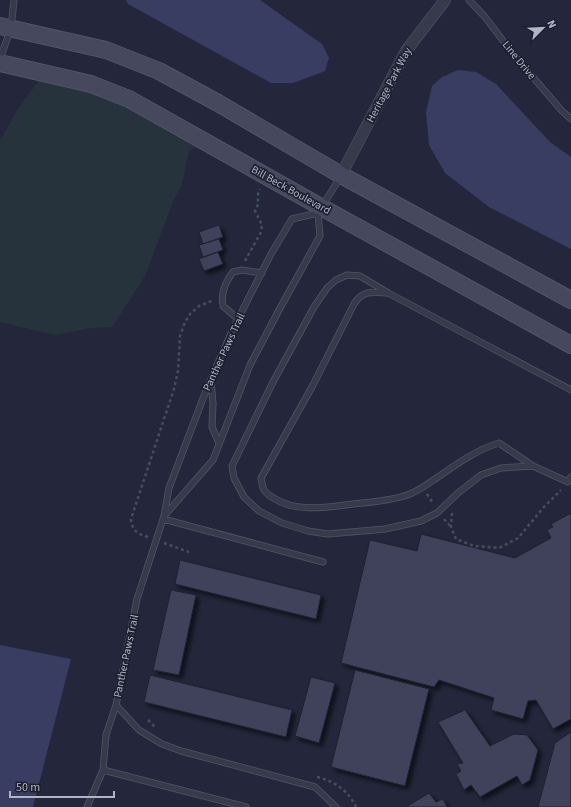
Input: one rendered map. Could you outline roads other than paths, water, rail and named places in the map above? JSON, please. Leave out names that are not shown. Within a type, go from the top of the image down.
[{"type":"street","name":"Heritage Park Way","points":[[341,175],[406,51],[445,0]]},
{"type":"street","points":[[5,27],[106,50],[159,72],[218,103],[341,175],[571,300]]},
{"type":"street","name":"Bill Beck Boulevard","points":[[0,63],[91,84],[129,99],[319,210],[571,345]]},
{"type":"lane","points":[[0,59],[5,27],[14,0]]},
{"type":"lane","name":"Line Drive","points":[[469,0],[486,17],[514,55],[571,119]]},
{"type":"lane","points":[[319,210],[341,175]]},
{"type":"lane","name":"Panther Paws Trail","points":[[87,807],[102,770],[106,735],[116,704],[137,599],[164,518],[169,488],[211,378],[238,320],[292,219],[319,210],[320,236],[278,310],[250,365],[213,460],[164,518]]},
{"type":"lane","points":[[238,320],[223,306],[222,298],[224,285],[233,272],[242,270],[262,273]]},
{"type":"lane","points":[[533,466],[501,468],[481,474],[437,513],[421,521],[385,529],[328,534],[308,531],[282,523],[259,511],[244,497],[234,478],[232,466],[273,382],[314,307],[327,288],[336,280],[347,275],[360,276],[390,294],[571,390]]},
{"type":"lane","points":[[390,294],[369,292],[359,297],[354,304],[313,385],[261,478],[263,489],[268,495],[279,502],[293,506],[311,508],[384,500],[409,494],[425,486],[467,457],[485,447],[499,443],[533,466],[568,482],[571,477]]},
{"type":"lane","points":[[211,378],[213,404],[212,427],[219,443]]},
{"type":"lane","points":[[164,518],[323,562]]},
{"type":"lane","points":[[116,704],[139,730],[162,744],[181,751],[315,787],[336,807]]},
{"type":"lane","points":[[102,770],[246,807]]},
{"type":"water","points":[[126,0],[260,0],[322,44],[329,58],[325,71],[293,83],[271,83],[128,4]]},
{"type":"water","points":[[458,70],[476,72],[496,84],[550,142],[571,157],[571,249],[489,207],[445,173],[429,145],[426,112],[432,86],[442,77]]},
{"type":"water","points":[[0,645],[71,659],[33,807],[0,807]]}]
